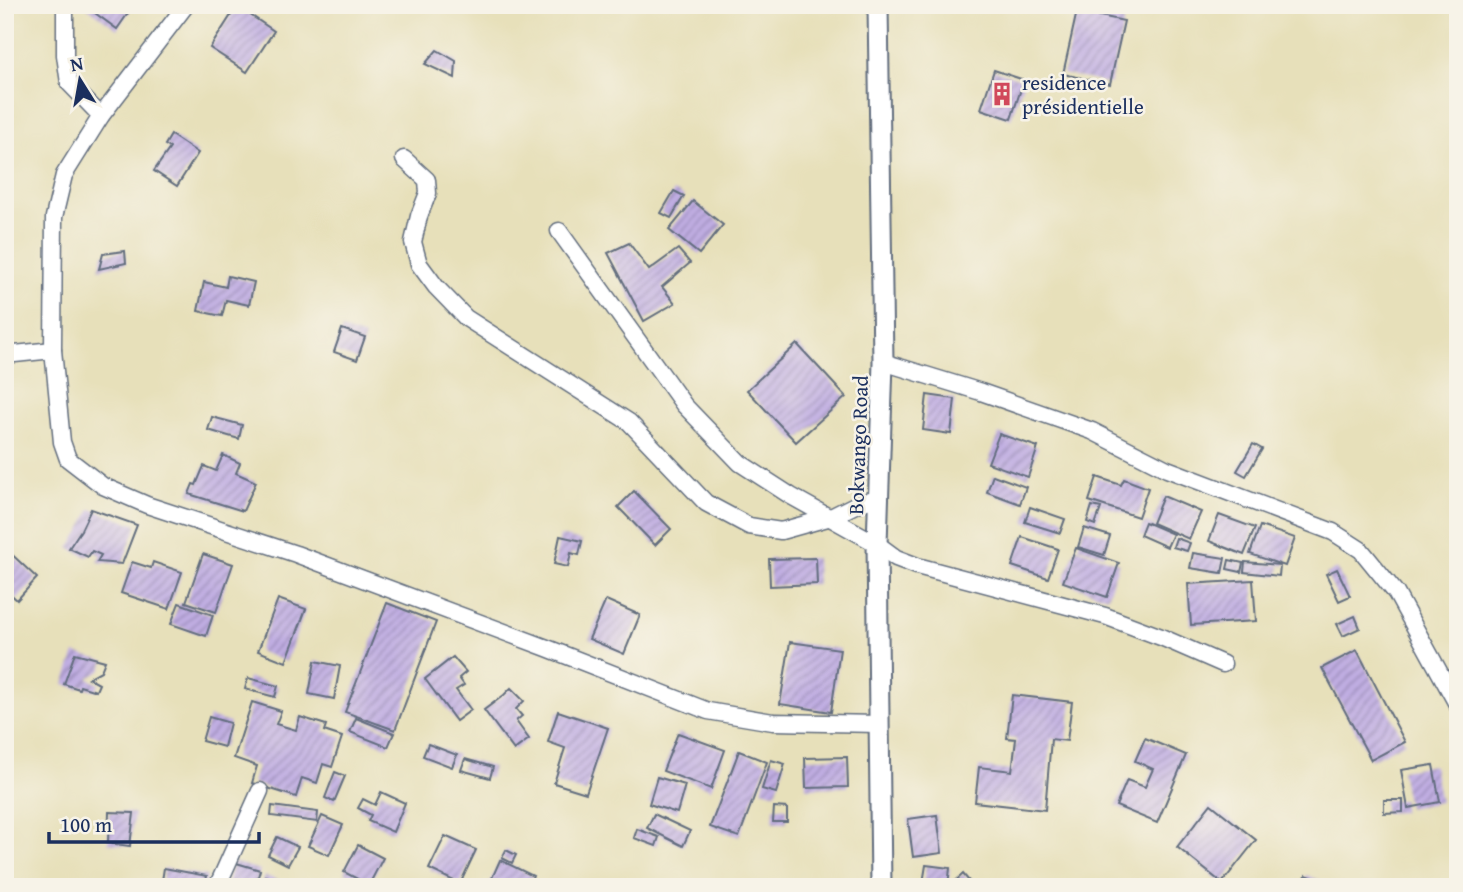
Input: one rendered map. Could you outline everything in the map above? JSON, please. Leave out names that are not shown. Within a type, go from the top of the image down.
[{"type":"street","points":[[65,5],[65,55],[69,83],[101,116]]},
{"type":"street","points":[[186,5],[101,116],[64,175],[54,217],[52,350],[62,442],[68,459],[103,486],[147,506],[296,554],[708,711],[773,722],[879,724]]},
{"type":"street","name":"Bokwango Road","points":[[878,5],[883,362],[877,544],[881,887]]},
{"type":"street","points":[[404,159],[427,180],[428,193],[413,242],[419,264],[436,287],[466,318],[629,422],[706,503],[750,526],[781,531],[831,517],[855,505],[879,498]]},
{"type":"street","points":[[559,231],[684,405],[740,463],[896,558],[916,566],[1105,616],[1223,664]]},
{"type":"street","points":[[5,355],[52,350]]},
{"type":"street","points":[[883,362],[981,392],[1092,431],[1167,469],[1333,532],[1362,550],[1396,593],[1458,706]]},
{"type":"street","points":[[217,887],[260,790]]},
{"type":"building","points":[[84,5],[131,5],[131,9],[117,29]]},
{"type":"building","points":[[237,6],[274,31],[247,72],[210,48]]},
{"type":"building","points":[[1077,11],[1124,21],[1110,84],[1063,74]]},
{"type":"building","points":[[437,50],[456,61],[455,78],[425,64]]},
{"type":"building","name":"residence présidentielle","points":[[994,70],[1024,80],[1011,119],[981,109]]},
{"type":"building","points":[[171,135],[198,153],[177,186],[154,171],[170,148],[165,145]]},
{"type":"building","points":[[674,191],[684,196],[671,218],[661,213]]},
{"type":"building","points":[[693,201],[723,225],[699,254],[669,230]]},
{"type":"building","points":[[629,243],[649,270],[678,249],[690,263],[662,287],[675,303],[644,321],[608,253]]},
{"type":"building","points":[[125,251],[126,263],[99,269],[103,254]]},
{"type":"building","points":[[228,276],[254,282],[249,305],[226,300],[222,316],[198,311],[204,282],[226,287]]},
{"type":"building","points":[[342,329],[365,337],[357,360],[334,352]]},
{"type":"building","points":[[797,344],[846,397],[796,442],[747,390]]},
{"type":"building","points":[[927,395],[955,399],[951,434],[923,430]]},
{"type":"building","points":[[212,417],[242,425],[239,439],[208,430]]},
{"type":"building","points":[[999,434],[1038,447],[1028,477],[988,463]]},
{"type":"building","points":[[1253,444],[1262,449],[1246,476],[1237,471]]},
{"type":"building","points":[[223,455],[240,463],[236,473],[256,482],[243,511],[189,494],[204,466],[216,471]]},
{"type":"building","points":[[993,475],[1026,487],[1020,504],[987,492]]},
{"type":"building","points":[[1097,477],[1121,485],[1124,479],[1148,488],[1138,517],[1089,501]]},
{"type":"building","points":[[634,491],[671,529],[655,545],[618,507]]},
{"type":"building","points":[[1163,496],[1201,512],[1189,539],[1152,523]]},
{"type":"building","points":[[1092,506],[1101,508],[1095,525],[1087,522]]},
{"type":"building","points":[[1030,507],[1065,519],[1060,533],[1025,522]]},
{"type":"building","points":[[91,509],[137,525],[122,564],[97,562],[101,555],[92,551],[88,557],[69,548]]},
{"type":"building","points":[[1219,515],[1255,528],[1244,555],[1209,541]]},
{"type":"building","points":[[1145,522],[1173,534],[1167,547],[1140,535]]},
{"type":"building","points":[[1260,526],[1295,538],[1285,566],[1250,554]]},
{"type":"building","points":[[1084,528],[1110,536],[1104,555],[1078,547]]},
{"type":"building","points":[[560,536],[582,541],[579,555],[571,553],[568,567],[554,564]]},
{"type":"building","points":[[1022,537],[1058,549],[1048,578],[1012,566]]},
{"type":"building","points":[[1176,538],[1190,543],[1187,551],[1173,547]]},
{"type":"building","points":[[5,548],[37,578],[17,600],[5,589]]},
{"type":"building","points":[[1076,548],[1119,563],[1107,597],[1063,582]]},
{"type":"building","points":[[1193,553],[1225,558],[1222,573],[1190,568]]},
{"type":"building","points":[[203,554],[233,564],[216,612],[186,602]]},
{"type":"building","points":[[816,558],[817,584],[770,586],[769,559]]},
{"type":"building","points":[[1229,560],[1243,563],[1241,572],[1227,569]]},
{"type":"building","points":[[132,562],[151,568],[153,562],[182,572],[169,609],[121,593]]},
{"type":"building","points":[[1245,562],[1280,565],[1279,576],[1244,572]]},
{"type":"building","points":[[1337,569],[1350,596],[1339,601],[1326,574]]},
{"type":"building","points":[[1253,580],[1256,621],[1191,625],[1188,584]]},
{"type":"building","points":[[278,599],[306,609],[286,662],[258,651]]},
{"type":"building","points":[[606,600],[640,615],[624,654],[589,639]]},
{"type":"building","points":[[179,603],[213,615],[206,636],[171,624]]},
{"type":"building","points":[[387,603],[436,622],[395,730],[345,712]]},
{"type":"building","points":[[1355,616],[1360,628],[1343,636],[1337,624]]},
{"type":"building","points":[[790,642],[840,649],[831,712],[780,704]]},
{"type":"building","points":[[1357,650],[1405,742],[1371,760],[1322,668]]},
{"type":"building","points":[[75,653],[105,661],[101,671],[88,678],[99,684],[96,691],[64,684]]},
{"type":"building","points":[[453,657],[466,672],[459,678],[464,685],[456,690],[471,710],[456,721],[425,679]]},
{"type":"building","points":[[315,661],[340,666],[334,699],[309,694]]},
{"type":"building","points":[[248,678],[278,686],[275,697],[245,689]]},
{"type":"building","points":[[511,688],[524,701],[516,709],[522,716],[516,721],[529,739],[514,750],[484,710]]},
{"type":"building","points":[[1012,695],[1072,702],[1067,741],[1051,739],[1045,810],[975,802],[979,767],[1012,771],[1016,739],[1007,738]]},
{"type":"building","points":[[252,702],[281,711],[276,724],[296,730],[300,717],[326,725],[324,731],[342,737],[332,767],[323,764],[317,783],[302,778],[296,797],[252,783],[257,766],[234,758]]},
{"type":"building","points":[[558,711],[608,728],[586,793],[554,783],[565,748],[548,742]]},
{"type":"building","points":[[209,717],[230,723],[224,747],[202,741]]},
{"type":"building","points":[[356,718],[394,733],[388,747],[350,732]]},
{"type":"building","points":[[678,733],[725,750],[711,789],[663,771]]},
{"type":"building","points":[[1145,738],[1186,755],[1157,823],[1116,806],[1127,780],[1145,787],[1153,769],[1135,761]]},
{"type":"building","points":[[428,744],[457,755],[452,767],[423,756]]},
{"type":"building","points":[[739,751],[767,762],[739,837],[710,827]]},
{"type":"building","points":[[847,757],[848,787],[806,788],[805,758]]},
{"type":"building","points":[[465,759],[493,767],[490,778],[461,770]]},
{"type":"building","points":[[771,760],[785,764],[776,793],[762,789]]},
{"type":"building","points":[[1433,765],[1440,802],[1408,808],[1401,770]]},
{"type":"building","points":[[335,772],[345,776],[334,802],[325,798]]},
{"type":"building","points":[[657,777],[685,785],[677,813],[649,804]]},
{"type":"building","points":[[381,792],[405,803],[393,832],[368,821],[371,815],[358,808],[363,799],[375,805]]},
{"type":"building","points":[[1384,800],[1403,800],[1403,812],[1384,813]]},
{"type":"building","points":[[1211,804],[1256,840],[1222,883],[1177,847]]},
{"type":"building","points":[[272,806],[318,812],[317,822],[271,816]]},
{"type":"building","points":[[774,807],[787,808],[787,822],[773,822]]},
{"type":"building","points":[[109,812],[134,813],[130,846],[108,843]]},
{"type":"building","points":[[654,814],[690,831],[683,846],[647,828]]},
{"type":"building","points":[[937,815],[942,853],[913,857],[908,819]]},
{"type":"building","points":[[322,816],[343,825],[329,855],[308,846]]},
{"type":"building","points":[[637,829],[659,837],[656,846],[634,838]]},
{"type":"building","points":[[445,836],[476,850],[460,884],[429,869]]},
{"type":"building","points":[[277,837],[298,847],[288,865],[268,855]]},
{"type":"building","points":[[358,845],[383,858],[369,885],[344,872]]},
{"type":"building","points":[[506,850],[516,855],[512,863],[502,858]]},
{"type":"building","points":[[500,860],[533,876],[528,887],[488,887]]},
{"type":"building","points":[[233,862],[260,870],[255,887],[226,887]]},
{"type":"building","points":[[926,865],[950,868],[948,886],[923,883]]},
{"type":"building","points":[[164,868],[207,876],[205,887],[161,887]]},
{"type":"building","points":[[963,874],[974,887],[949,887]]},
{"type":"building","points":[[1306,875],[1325,882],[1323,887],[1302,887]]},
{"type":"building","points":[[265,876],[297,886],[297,887],[261,887]]},
{"type":"place","name":"residence présidentielle","points":[[1002,94]]}]
